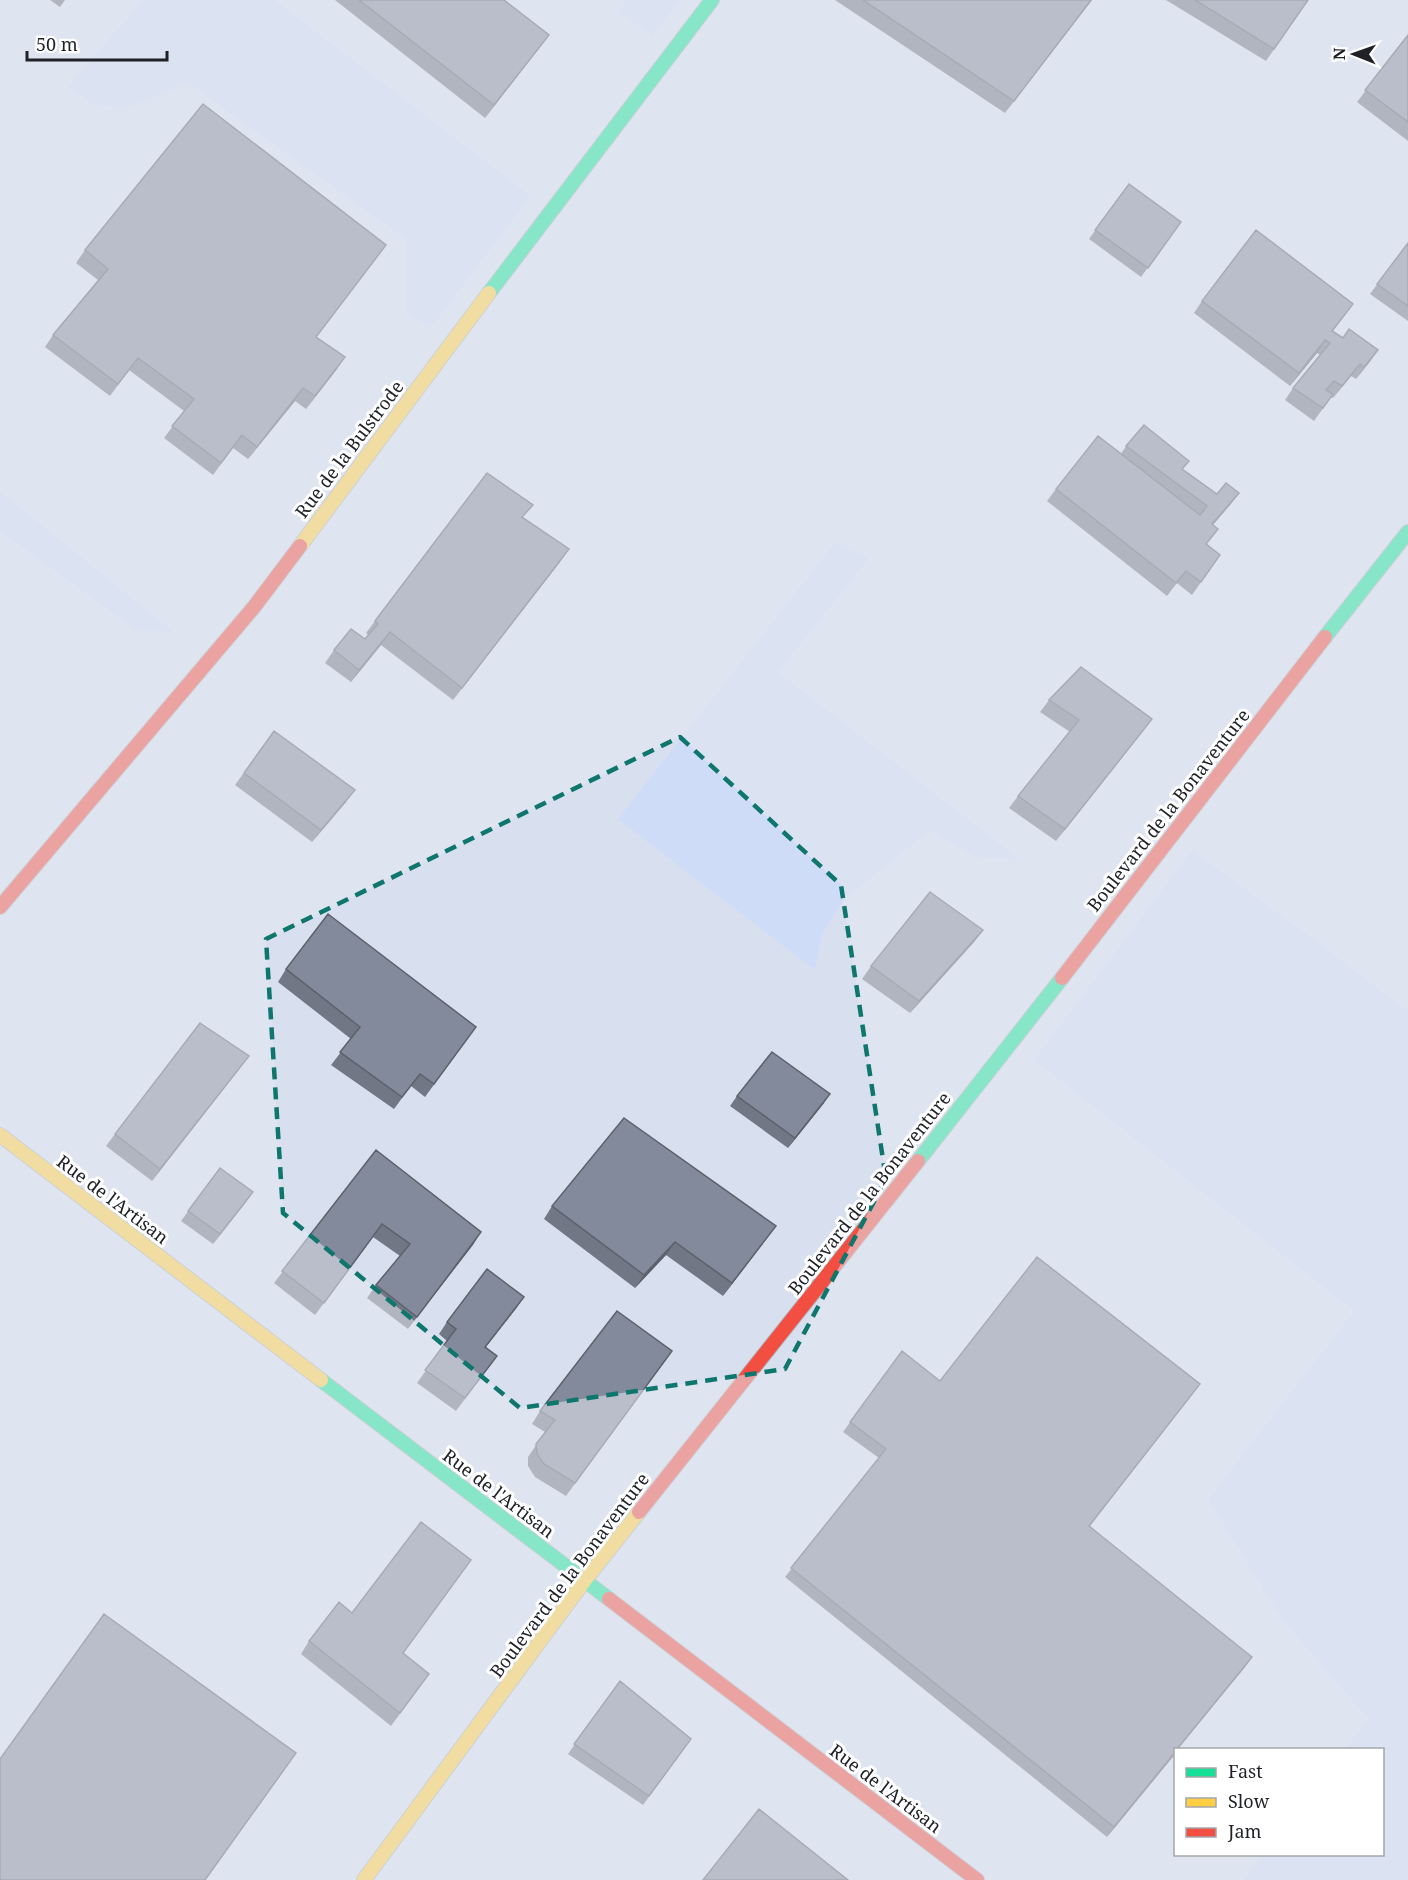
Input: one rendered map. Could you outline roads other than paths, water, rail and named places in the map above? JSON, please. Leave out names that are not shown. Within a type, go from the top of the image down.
[{"type":"street","name":"Rue de la Bulstrode","points":[[0,908],[254,607],[712,0]]},
{"type":"street","name":"Boulevard de la Bonaventure","points":[[364,1880],[585,1580],[1008,1048],[1247,736],[1408,532]]},
{"type":"street","name":"Rue de l'Artisan","points":[[0,1135],[976,1880]]}]
